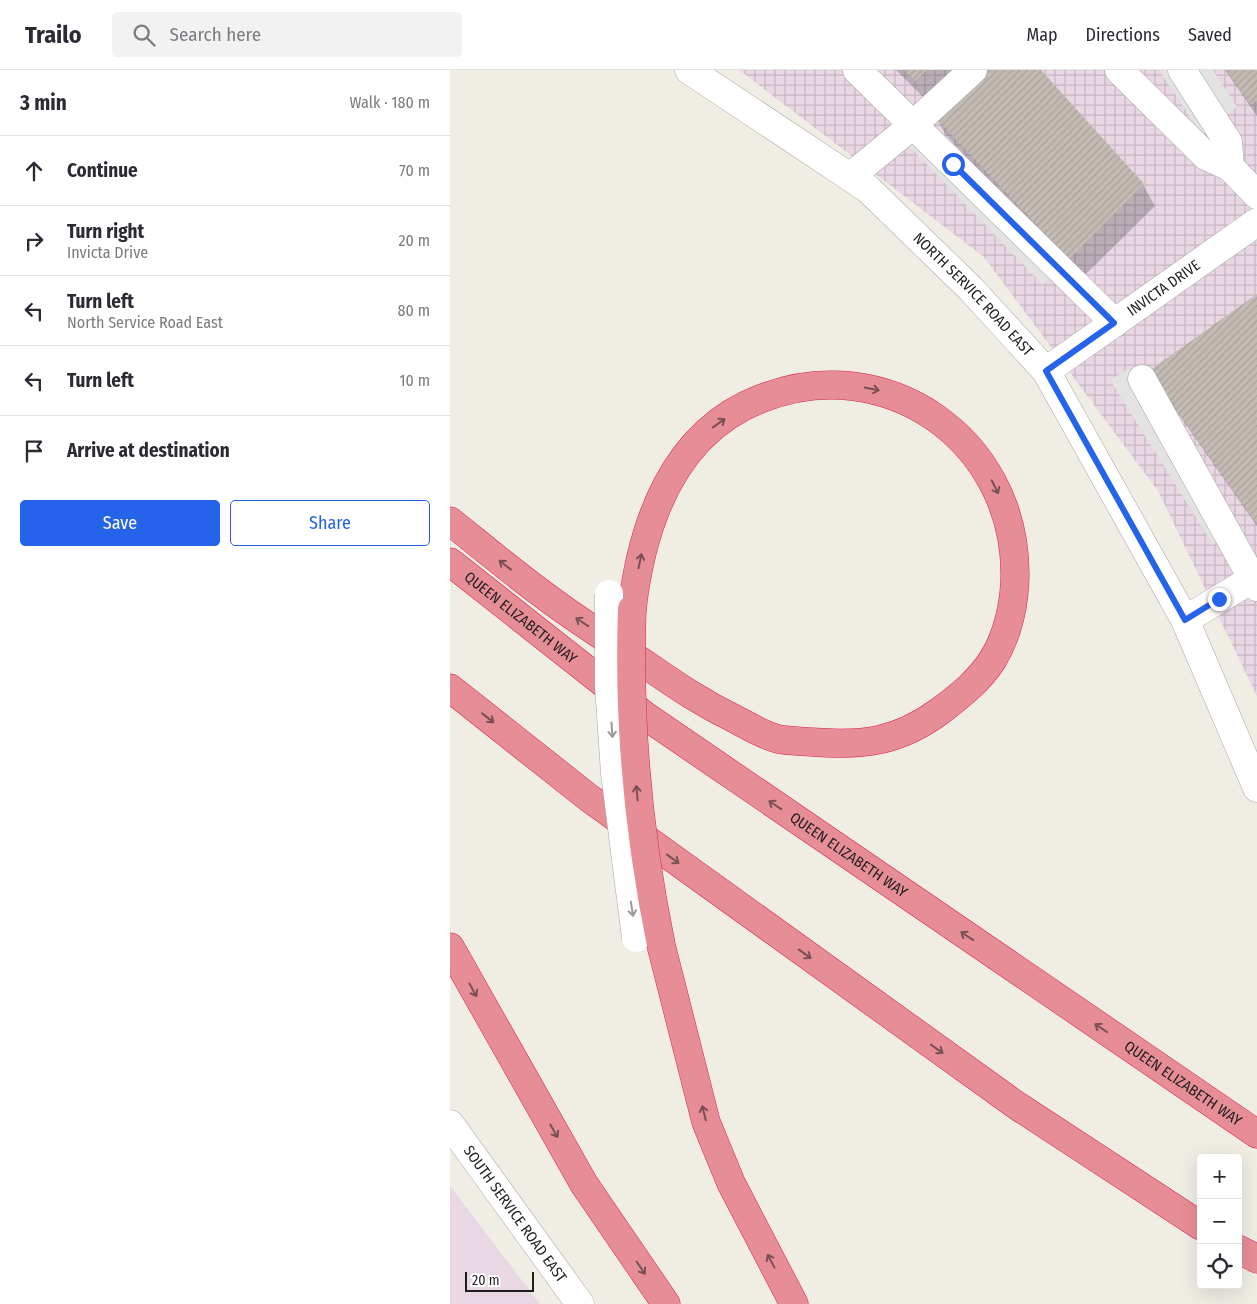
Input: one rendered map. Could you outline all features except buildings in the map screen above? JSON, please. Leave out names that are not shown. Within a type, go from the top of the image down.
[{"type":"highway","points":[[450,521],[543,595],[708,707],[778,739],[845,744],[871,742],[906,732],[920,725],[972,686],[994,658],[1004,634],[1015,584],[1012,534],[1005,509],[995,485],[966,444],[948,426],[904,400],[880,391],[847,385],[805,386],[780,392],[733,412],[706,433],[678,464],[665,486],[646,534],[632,609],[631,699],[637,794],[644,851],[649,941],[706,1122],[731,1183],[794,1304]]},
{"type":"highway","name":"QUEEN ELIZABETH WAY","points":[[450,562],[644,715],[1257,1134]]},
{"type":"highway","points":[[450,688],[589,798],[1008,1100],[1197,1223]]},
{"type":"highway","points":[[450,947],[584,1184],[666,1304]]},
{"type":"highway","points":[[1242,1251],[1257,1259]]},
{"type":"street","name":"NORTH SERVICE ROAD EAST","points":[[688,70],[868,189],[971,289],[1046,371],[1185,620],[1257,788]]},
{"type":"street","points":[[857,70],[1114,323]]},
{"type":"street","points":[[851,176],[913,125],[973,70]]},
{"type":"street","points":[[1119,70],[1206,156],[1230,167],[1257,195]]},
{"type":"street","points":[[1182,70],[1228,142],[1230,167]]},
{"type":"street","name":"INVICTA DRIVE","points":[[1046,371],[1257,222]]},
{"type":"street","points":[[1142,380],[1255,581],[1185,620]]},
{"type":"street","points":[[609,594],[609,686],[615,774],[649,941]]},
{"type":"street","name":"SOUTH SERVICE ROAD EAST","points":[[450,1124],[580,1304]]},
{"type":"shaded area","points":[[739,70],[1257,70],[1257,696],[1158,491],[984,257]]},
{"type":"shaded area","points":[[1159,70],[1213,70],[1237,107],[1202,135]]},
{"type":"shaded area","points":[[925,129],[1060,268],[1043,285],[908,145]]},
{"type":"shaded area","points":[[1130,368],[1232,533],[1213,545],[1110,380]]},
{"type":"shaded area","points":[[450,1186],[540,1304],[450,1304]]},
{"type":"route","points":[[953,164],[1114,323],[1046,371],[1185,620],[1219,599]]}]
